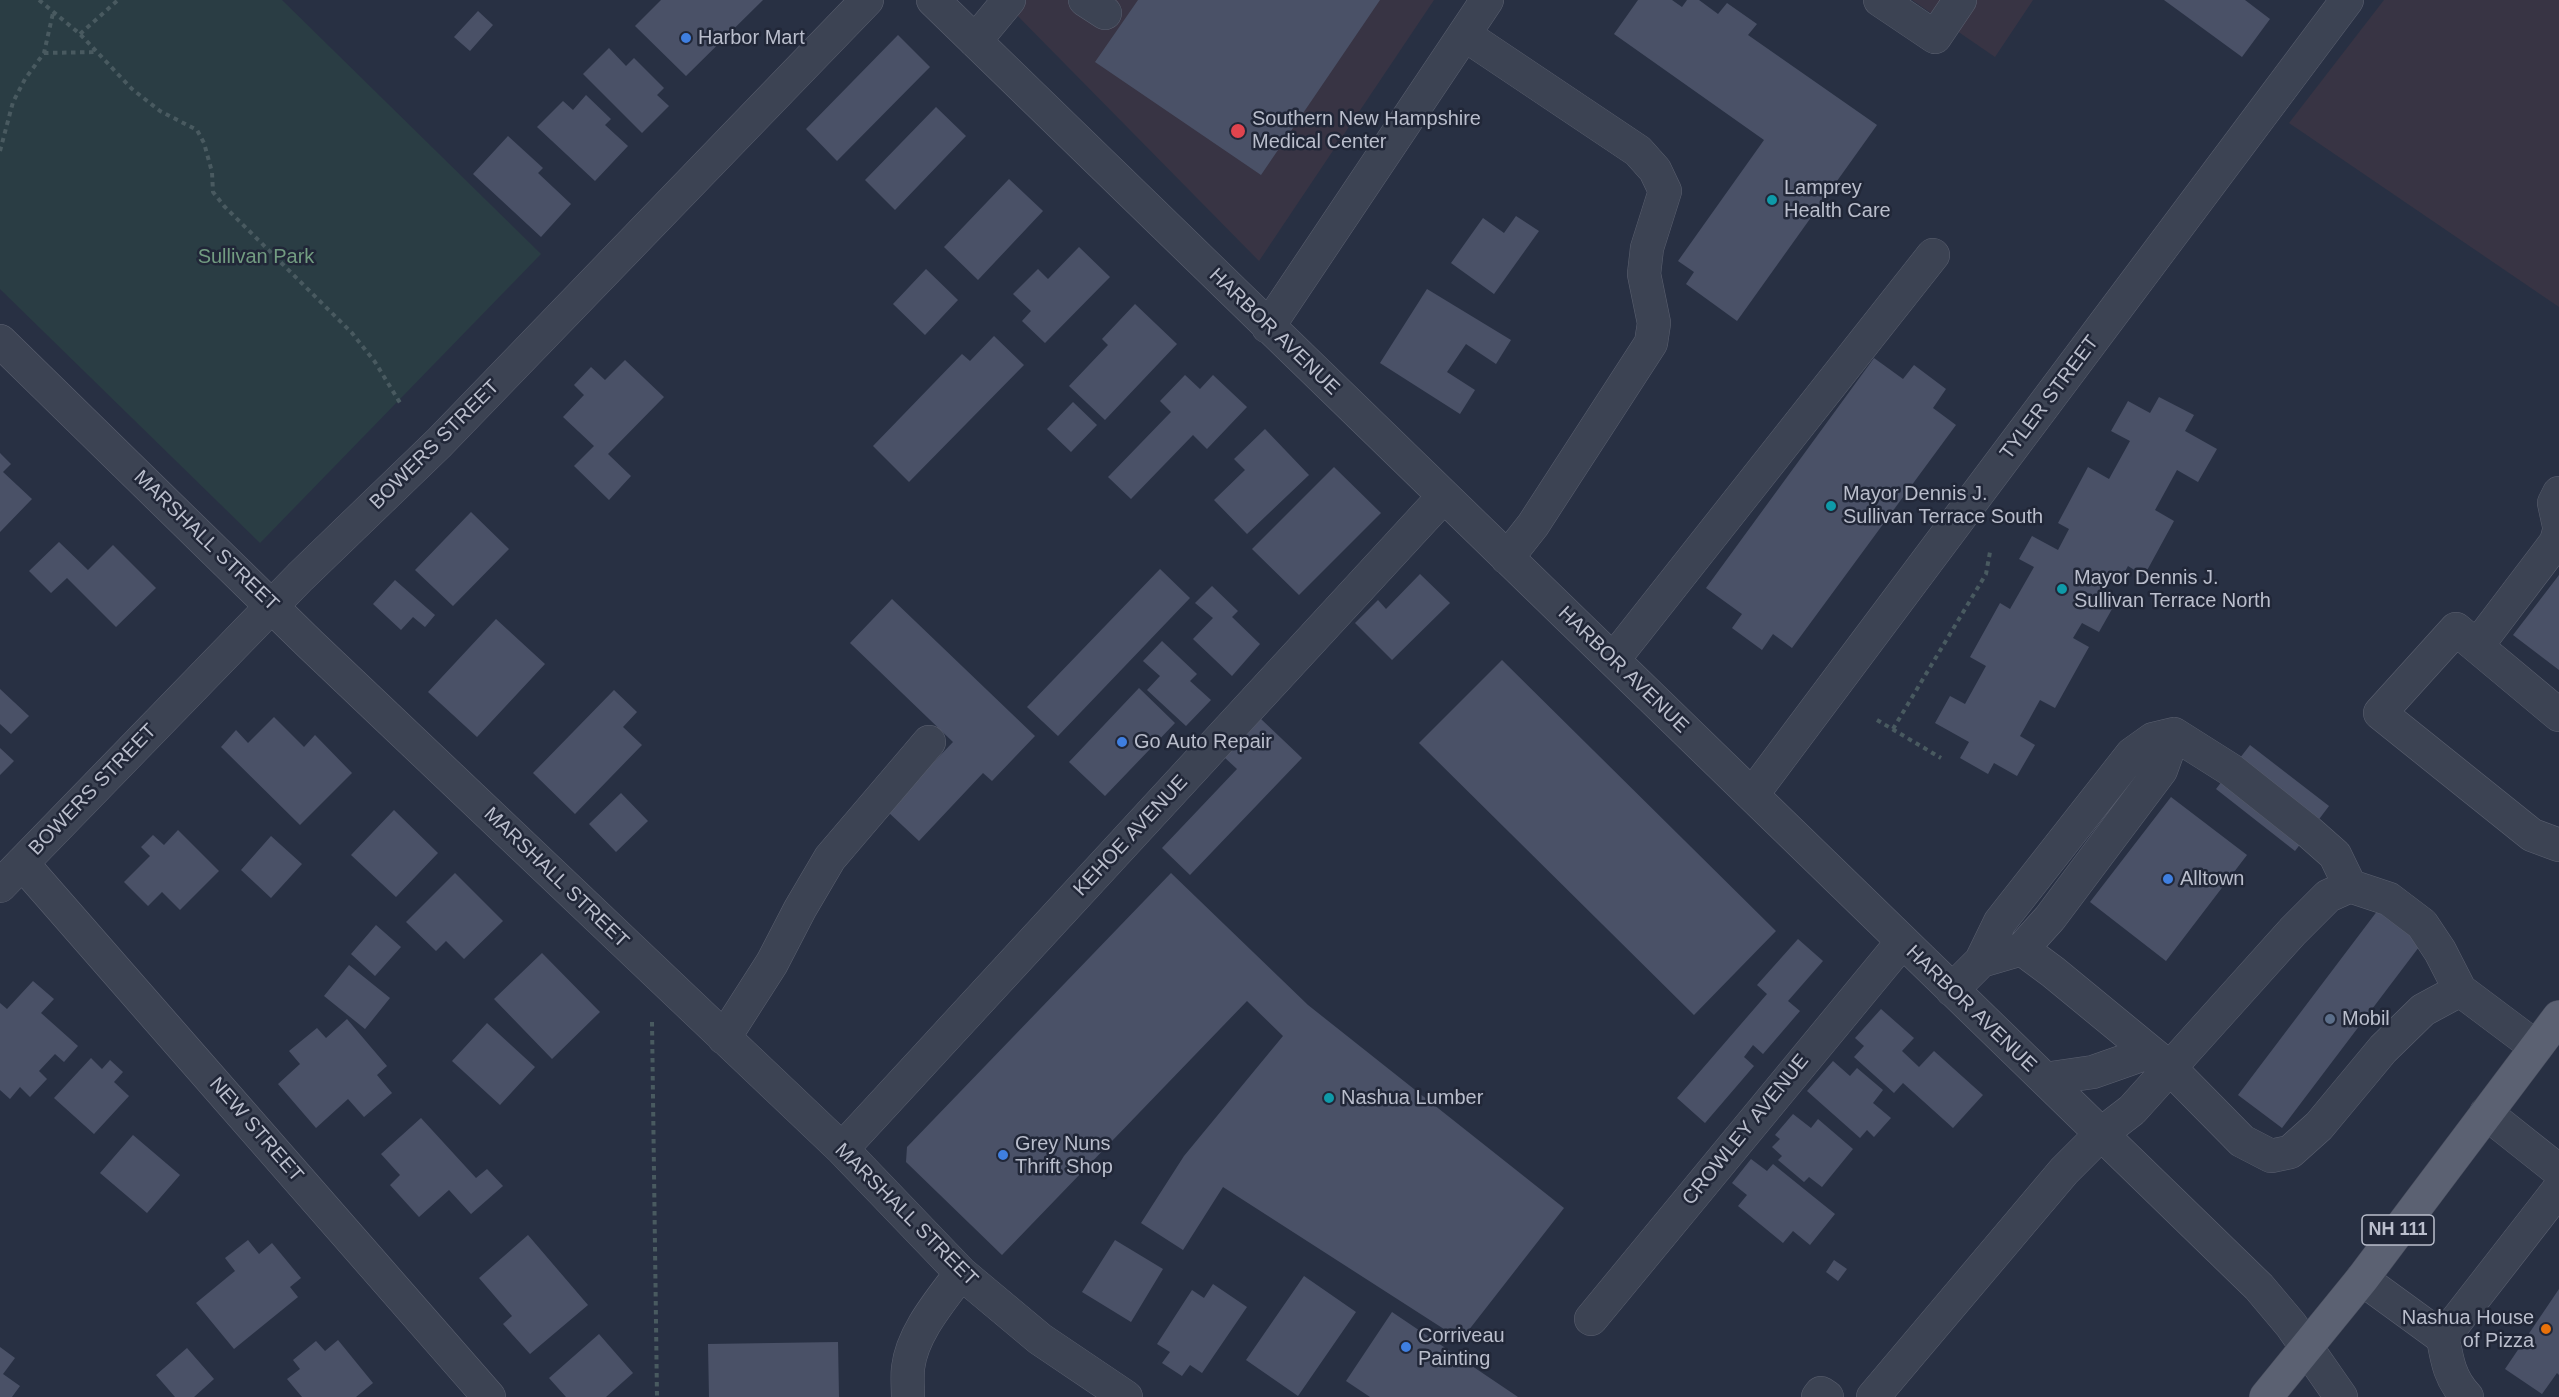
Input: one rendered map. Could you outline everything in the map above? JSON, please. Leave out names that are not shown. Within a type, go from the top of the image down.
[{"type":"main road","name":"NH 111","points":[[2266,1397],[2362,1279],[2559,1017]]},
{"type":"street","name":"BOWERS STREET","points":[[0,886],[272,606],[439,443],[867,0]]},
{"type":"street","name":"HARBOR AVENUE","points":[[933,0],[2259,1287],[2306,1345],[2341,1397]]},
{"type":"street","points":[[975,40],[1009,0]]},
{"type":"street","points":[[1268,327],[1487,0]]},
{"type":"street","points":[[1881,0],[1935,37],[1960,0]]},
{"type":"street","name":"TYLER STREET","points":[[1752,795],[2347,0]]},
{"type":"street","points":[[1465,35],[1638,151],[1656,170],[1665,190],[1647,248],[1644,274],[1654,323],[1651,343],[1533,525],[1507,558]]},
{"type":"street","points":[[1613,660],[1933,255]]},
{"type":"street","name":"MARSHALL STREET","points":[[0,341],[272,606],[842,1149],[961,1273],[1041,1339],[1125,1397]]},
{"type":"street","points":[[2559,493],[2554,503],[2559,526]]},
{"type":"street","name":"KEHOE AVENUE","points":[[842,1149],[1444,496]]},
{"type":"street","points":[[2477,646],[2556,542],[2559,531]]},
{"type":"street","points":[[2559,715],[2456,629],[2380,713],[2532,836],[2559,846]]},
{"type":"street","points":[[1981,961],[2022,949],[2050,918],[2161,770],[2174,734]]},
{"type":"street","points":[[1952,990],[1981,961],[2000,922],[2132,754],[2154,739],[2174,734],[2231,770],[2335,855],[2350,886]]},
{"type":"street","points":[[724,1038],[772,963],[800,909],[831,858],[929,742]]},
{"type":"street","name":"NEW STREET","points":[[22,863],[489,1397]]},
{"type":"street","points":[[1873,1397],[2064,1171],[2102,1133],[2132,1110],[2160,1061],[2328,896],[2350,886],[2389,899],[2422,924],[2440,951],[2460,990],[2536,1047]]},
{"type":"street","name":"CROWLEY AVENUE","points":[[1591,1319],[1902,942]]},
{"type":"street","points":[[2022,949],[2054,972],[2160,1061],[2242,1141],[2271,1156],[2290,1152],[2319,1126],[2383,1049],[2423,1010],[2460,990]]},
{"type":"street","points":[[2045,1079],[2160,1061]]},
{"type":"street","points":[[2486,1113],[2559,1171]]},
{"type":"street","points":[[2443,1338],[2559,1189]]},
{"type":"street","points":[[908,1397],[908,1366],[919,1336],[930,1314],[961,1273]]},
{"type":"street","points":[[2362,1279],[2443,1338],[2447,1366],[2457,1386],[2467,1397]]},
{"type":"path","points":[[39,0],[80,34],[132,89],[160,111],[197,130],[212,172],[213,192],[224,206],[352,333],[370,355],[402,406]]},
{"type":"path","points":[[80,34],[118,0]]},
{"type":"path","points":[[0,151],[13,102],[25,79],[44,53],[53,13]]},
{"type":"path","points":[[44,53],[97,51]]},
{"type":"path","points":[[1893,729],[1986,574],[1990,552]]},
{"type":"path","points":[[1877,720],[1941,758]]},
{"type":"path","points":[[652,1021],[657,1397]]},
{"type":"shaded area","name":"Southern New Hampshire Medical Center","points":[[1002,0],[1434,0],[1259,261]]},
{"type":"shaded area","points":[[1912,0],[2033,0],[1995,57]]},
{"type":"shaded area","points":[[2384,0],[2559,0],[2559,307],[2289,123]]},
{"type":"green space","name":"Sullivan Park","points":[[0,0],[282,0],[541,254],[260,543],[0,289]]},
{"type":"building","name":"Harbor Mart","points":[[661,0],[763,0],[686,76],[635,26]]},
{"type":"building","points":[[1138,0],[1380,0],[1261,175],[1095,62]]},
{"type":"building","name":"Lamprey Health Care","points":[[1638,0],[1672,0],[1682,7],[1687,0],[1699,0],[1718,14],[1727,3],[1757,24],[1748,35],[1877,125],[1737,321],[1686,284],[1694,272],[1678,261],[1764,140],[1614,34]]},
{"type":"building","points":[[2164,0],[2245,0],[2270,19],[2242,57]]},
{"type":"building","points":[[478,11],[493,25],[470,51],[454,37]]},
{"type":"building","points":[[898,35],[930,67],[837,161],[806,129]]},
{"type":"building","points":[[609,48],[626,66],[634,58],[664,88],[657,95],[669,106],[642,133],[583,74]]},
{"type":"building","points":[[586,95],[611,119],[605,125],[628,146],[595,181],[537,127],[563,101],[573,110]]},
{"type":"building","points":[[936,107],[966,136],[895,210],[865,180]]},
{"type":"building","points":[[508,136],[543,168],[538,173],[571,204],[541,237],[473,174]]},
{"type":"building","points":[[1009,179],[1043,211],[978,280],[944,247]]},
{"type":"building","points":[[1516,216],[1539,231],[1494,294],[1451,263],[1483,218],[1504,233]]},
{"type":"building","points":[[1079,247],[1110,277],[1045,343],[1022,321],[1031,311],[1013,294],[1038,269],[1048,279]]},
{"type":"building","points":[[926,269],[958,300],[925,335],[893,304]]},
{"type":"building","points":[[1427,289],[1511,340],[1496,364],[1466,344],[1447,372],[1475,390],[1460,414],[1380,363]]},
{"type":"building","points":[[1135,304],[1177,344],[1105,420],[1069,386],[1108,345],[1102,339]]},
{"type":"building","points":[[994,336],[1024,365],[909,482],[873,446],[962,354],[970,361]]},
{"type":"building","name":"Mayor Dennis J. Sullivan Terrace South","points":[[1874,358],[1903,379],[1914,365],[1946,389],[1933,408],[1956,425],[1792,648],[1773,634],[1762,650],[1732,628],[1742,614],[1706,588]]},
{"type":"building","points":[[625,360],[664,397],[608,454],[631,476],[609,500],[574,466],[594,446],[563,417],[584,395],[574,385],[591,367],[605,380]]},
{"type":"building","points":[[1185,375],[1200,389],[1213,375],[1247,407],[1207,449],[1193,435],[1131,499],[1108,477],[1171,412],[1160,401]]},
{"type":"building","name":"Mayor Dennis J. Sullivan Terrace North","points":[[2159,397],[2194,415],[2185,431],[2217,449],[2198,482],[2177,470],[2155,510],[2174,521],[2144,576],[2128,566],[2117,586],[2107,580],[2100,593],[2116,602],[2099,632],[2082,623],[2073,638],[2089,647],[2055,708],[2040,700],[2020,736],[2035,745],[2017,776],[1994,763],[1988,774],[1960,758],[1969,742],[1935,723],[1950,696],[1965,704],[1986,666],[1970,657],[2000,603],[2010,609],[2034,567],[2019,559],[2032,536],[2058,550],[2069,529],[2058,523],[2088,467],[2109,479],[2130,441],[2111,431],[2128,401],[2150,413]]},
{"type":"building","points":[[1073,402],[1097,425],[1071,452],[1047,429]]},
{"type":"building","points":[[1265,429],[1309,475],[1247,534],[1214,500],[1245,470],[1234,459]]},
{"type":"building","points":[[0,453],[11,464],[3,472],[32,499],[0,532]]},
{"type":"building","points":[[1334,467],[1381,513],[1299,595],[1252,549]]},
{"type":"building","points":[[471,512],[509,549],[453,606],[415,570]]},
{"type":"building","points":[[59,542],[88,570],[113,545],[156,588],[116,627],[67,578],[51,593],[29,571]]},
{"type":"building","points":[[1160,569],[1190,598],[1058,736],[1027,707]]},
{"type":"building","points":[[1420,574],[1450,603],[1392,660],[1355,623],[1378,600],[1386,609]]},
{"type":"building","points":[[2559,575],[2559,670],[2513,635]]},
{"type":"building","points":[[395,580],[435,615],[425,627],[413,617],[401,630],[373,604]]},
{"type":"building","points":[[1212,586],[1238,611],[1232,617],[1260,644],[1232,676],[1193,639],[1213,618],[1195,603]]},
{"type":"building","points":[[892,599],[1035,736],[992,781],[983,773],[919,841],[887,811],[953,742],[850,643]]},
{"type":"building","points":[[496,619],[545,664],[477,737],[428,692]]},
{"type":"building","points":[[1162,641],[1197,674],[1190,681],[1211,700],[1186,726],[1147,690],[1160,676],[1143,661]]},
{"type":"building","points":[[1502,660],[1776,931],[1694,1015],[1419,743]]},
{"type":"building","name":"Go Auto Repair","points":[[1139,688],[1175,723],[1105,796],[1069,762]]},
{"type":"building","points":[[0,689],[29,716],[11,734],[0,724]]},
{"type":"building","points":[[614,690],[637,712],[623,727],[642,745],[575,814],[533,773]]},
{"type":"building","points":[[274,717],[304,747],[315,735],[352,773],[300,825],[221,747],[236,730],[248,743]]},
{"type":"building","points":[[1261,719],[1302,758],[1190,875],[1162,848],[1237,769],[1224,757]]},
{"type":"building","points":[[2250,745],[2329,806],[2295,851],[2216,789]]},
{"type":"building","points":[[0,748],[14,761],[0,775]]},
{"type":"building","points":[[621,793],[648,821],[616,852],[589,824]]},
{"type":"building","name":"Alltown","points":[[2171,797],[2247,855],[2166,961],[2090,902]]},
{"type":"building","points":[[394,810],[438,853],[396,897],[351,855]]},
{"type":"building","points":[[178,830],[219,871],[180,910],[162,892],[148,906],[124,882],[150,856],[141,847],[153,835],[164,845]]},
{"type":"building","points":[[271,836],[302,864],[271,898],[241,870]]},
{"type":"building","points":[[455,873],[503,921],[464,959],[446,941],[436,951],[406,922]]},
{"type":"building","name":"Nashua Lumber","points":[[1171,873],[1308,1005],[1564,1208],[1461,1340],[1223,1187],[1183,1250],[1141,1223],[1184,1156],[1283,1036],[1247,1001],[1002,1255],[906,1162],[907,1147]]},
{"type":"building","name":"Mobil","points":[[2378,910],[2422,943],[2282,1128],[2238,1095]]},
{"type":"building","points":[[376,925],[401,947],[375,976],[351,954]]},
{"type":"building","points":[[1798,939],[1823,961],[1788,1001],[1800,1011],[1763,1054],[1753,1045],[1744,1057],[1754,1066],[1705,1123],[1677,1098],[1767,994],[1757,985]]},
{"type":"building","points":[[542,953],[600,1012],[552,1059],[494,999]]},
{"type":"building","points":[[349,965],[390,998],[365,1029],[324,996]]},
{"type":"building","points":[[33,981],[54,999],[41,1013],[78,1046],[64,1062],[55,1054],[39,1071],[47,1079],[30,1097],[20,1087],[10,1099],[0,1090],[0,1003],[7,1009]]},
{"type":"building","points":[[1881,1009],[1914,1038],[1902,1051],[1919,1067],[1934,1051],[1983,1095],[1953,1128],[1903,1083],[1894,1093],[1854,1057],[1864,1046],[1855,1038]]},
{"type":"building","points":[[347,1019],[387,1066],[377,1075],[392,1093],[364,1117],[348,1099],[316,1128],[278,1084],[300,1064],[289,1051],[317,1028],[326,1038]]},
{"type":"building","points":[[487,1023],[535,1067],[500,1105],[452,1061]]},
{"type":"building","points":[[91,1058],[102,1069],[110,1060],[123,1072],[114,1082],[129,1096],[94,1134],[54,1098]]},
{"type":"building","points":[[1833,1061],[1850,1076],[1857,1068],[1883,1090],[1873,1103],[1891,1118],[1874,1137],[1867,1130],[1860,1138],[1807,1091]]},
{"type":"building","points":[[1793,1114],[1811,1128],[1818,1119],[1853,1149],[1822,1187],[1809,1177],[1804,1182],[1778,1160],[1782,1156],[1772,1147],[1780,1139],[1775,1135]]},
{"type":"building","points":[[421,1118],[476,1178],[487,1169],[503,1186],[471,1214],[449,1190],[419,1217],[390,1185],[400,1175],[381,1154]]},
{"type":"building","points":[[133,1135],[180,1175],[147,1213],[100,1173]]},
{"type":"building","points":[[1751,1159],[1767,1171],[1773,1164],[1835,1214],[1810,1245],[1793,1231],[1783,1243],[1738,1206],[1747,1195],[1732,1183]]},
{"type":"building","points":[[528,1235],[588,1305],[530,1354],[503,1324],[512,1316],[479,1278]]},
{"type":"building","points":[[248,1240],[259,1254],[272,1243],[301,1278],[290,1287],[298,1297],[234,1349],[196,1303],[235,1271],[225,1258]]},
{"type":"building","points":[[1115,1240],[1163,1269],[1131,1322],[1082,1292]]},
{"type":"building","points":[[1834,1260],[1847,1269],[1838,1281],[1826,1272]]},
{"type":"building","points":[[1304,1276],[1356,1312],[1298,1396],[1246,1360]]},
{"type":"building","points":[[1213,1284],[1247,1307],[1202,1373],[1190,1365],[1182,1376],[1162,1363],[1170,1352],[1157,1344],[1192,1290],[1204,1298]]},
{"type":"building","name":"Nashua House of Pizza","points":[[2559,1289],[2559,1375],[2557,1373],[2542,1394],[2505,1369]]},
{"type":"building","name":"Corriveau Painting","points":[[1392,1312],[1518,1397],[1370,1397],[1346,1381]]},
{"type":"building","points":[[599,1334],[633,1373],[606,1397],[566,1397],[549,1378]]},
{"type":"building","points":[[338,1340],[373,1383],[356,1397],[302,1397],[287,1379],[300,1369],[293,1360],[316,1341],[325,1351]]},
{"type":"building","points":[[838,1342],[839,1397],[709,1397],[708,1344]]},
{"type":"building","points":[[0,1347],[15,1358],[3,1374],[20,1386],[12,1397],[0,1397]]},
{"type":"building","points":[[187,1348],[214,1379],[194,1397],[175,1397],[156,1375]]},
{"type":"place","name":"Harbor Mart","points":[[686,38]]},
{"type":"place","name":"Southern New Hampshire Medical Center","points":[[1238,131]]},
{"type":"place","name":"Lamprey Health Care","points":[[1772,200]]},
{"type":"place","name":"Mayor Dennis J. Sullivan Terrace South","points":[[1831,506]]},
{"type":"place","name":"Mayor Dennis J. Sullivan Terrace North","points":[[2062,589]]},
{"type":"place","name":"Go Auto Repair","points":[[1122,742]]},
{"type":"place","name":"Alltown","points":[[2168,879]]},
{"type":"place","name":"Mobil","points":[[2330,1019]]},
{"type":"place","name":"Nashua Lumber","points":[[1329,1098]]},
{"type":"place","name":"Grey Nuns Thrift Shop","points":[[1003,1155]]},
{"type":"place","name":"Nashua House of Pizza","points":[[2546,1329]]},
{"type":"place","name":"Corriveau Painting","points":[[1406,1347]]}]
